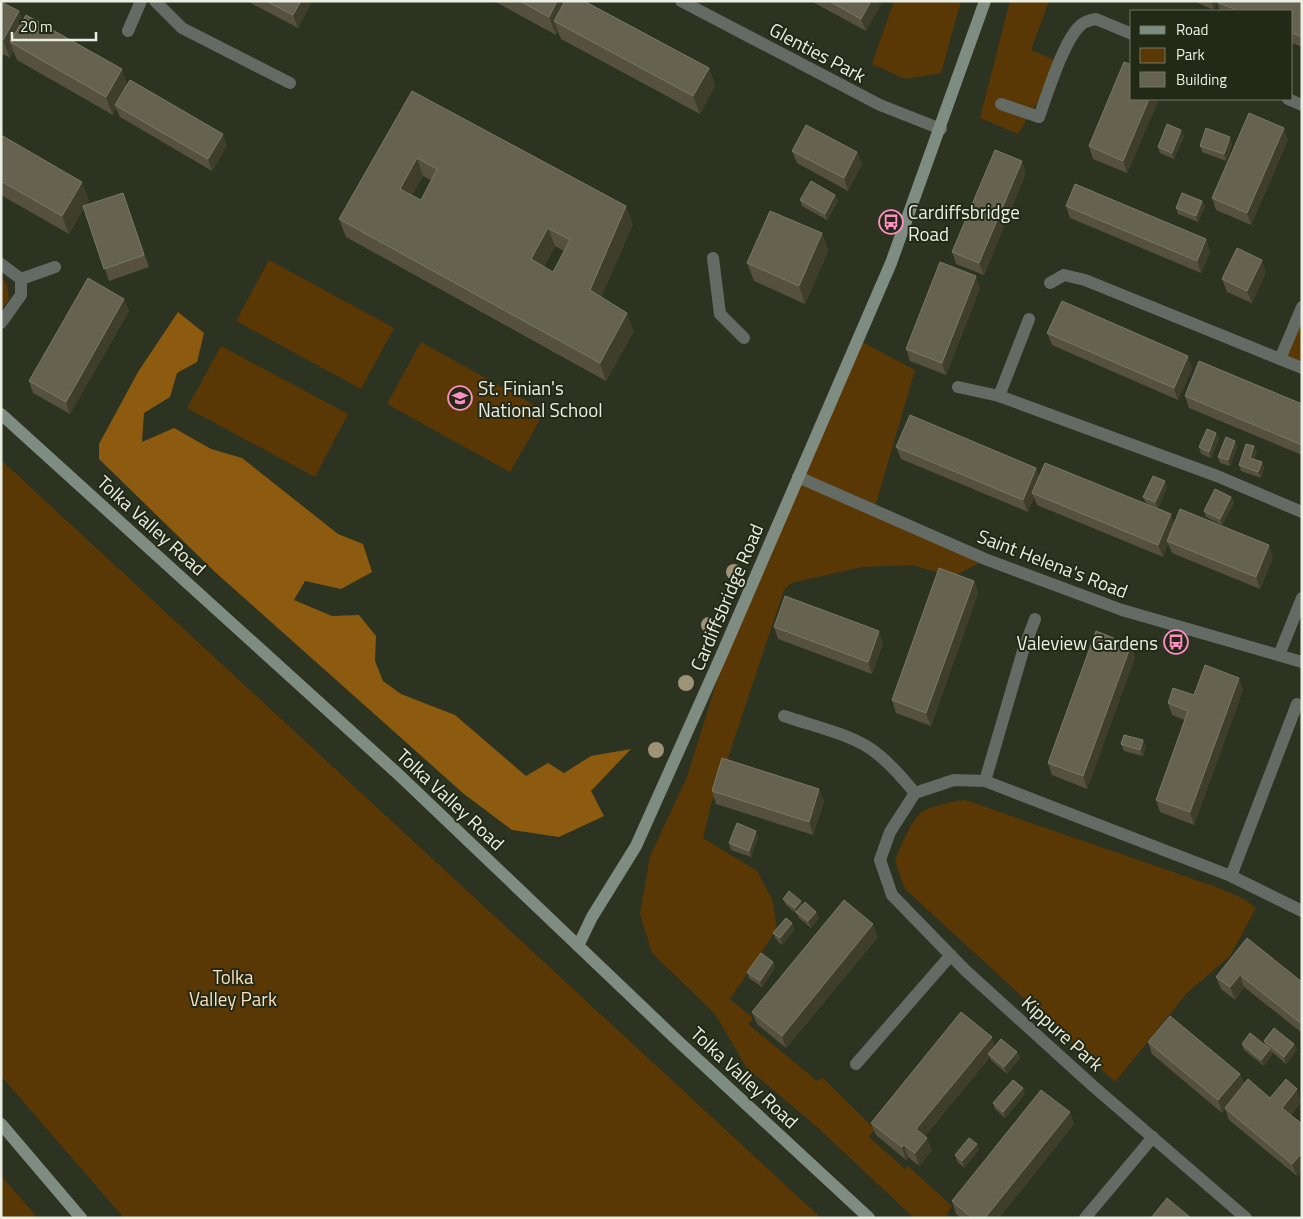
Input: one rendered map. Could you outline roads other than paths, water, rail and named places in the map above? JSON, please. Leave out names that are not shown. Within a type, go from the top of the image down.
[{"type":"main road","name":"Cardiffsbridge Road","points":[[578,946],[592,917],[636,846],[798,477],[890,263],[941,129],[985,1]]},
{"type":"main road","name":"Tolka Valley Road","points":[[1,414],[398,774],[578,946],[869,1218]]},
{"type":"main road","points":[[1,1124],[81,1218]]},
{"type":"street","points":[[128,30],[141,1]]},
{"type":"street","points":[[155,1],[182,28],[290,82]]},
{"type":"street","name":"Glenties Park","points":[[681,1],[880,105],[941,129]]},
{"type":"street","points":[[1001,104],[1039,117],[1060,62],[1075,31],[1082,23],[1096,19],[1130,33]]},
{"type":"street","points":[[1290,100],[1302,105]]},
{"type":"street","points":[[713,258],[720,314],[744,338]]},
{"type":"street","points":[[1,264],[21,278]]},
{"type":"street","points":[[21,278],[55,267]]},
{"type":"street","points":[[1050,283],[1064,275],[1085,280],[1302,368]]},
{"type":"street","points":[[1,323],[21,295],[21,278]]},
{"type":"street","points":[[1280,359],[1302,308]]},
{"type":"street","points":[[999,396],[1028,320]]},
{"type":"street","points":[[958,387],[999,396],[1217,476],[1302,512]]},
{"type":"street","name":"Saint Helena's Road","points":[[798,477],[985,559],[1122,610],[1302,662]]},
{"type":"street","points":[[1279,655],[1302,598]]},
{"type":"street","points":[[985,781],[1023,651],[1035,619]]},
{"type":"street","points":[[1231,876],[1297,704]]},
{"type":"street","points":[[784,716],[828,730],[870,748],[897,771],[915,793],[954,780],[985,781],[1231,876],[1302,911]]},
{"type":"street","name":"Kippure Park","points":[[915,793],[890,832],[880,860],[892,895],[951,955],[1093,1086],[1246,1218]]},
{"type":"street","points":[[856,1064],[951,955]]},
{"type":"street","points":[[1085,1218],[1152,1137]]},
{"type":"place","name":"Cardiffsbridge Road","points":[[891,222]]},
{"type":"place","name":"St. Finian's National School","points":[[460,398]]},
{"type":"place","name":"Valeview Gardens","points":[[1176,642]]},
{"type":"park label","name":"Tolka Valley Park","points":[[233,987]]}]
